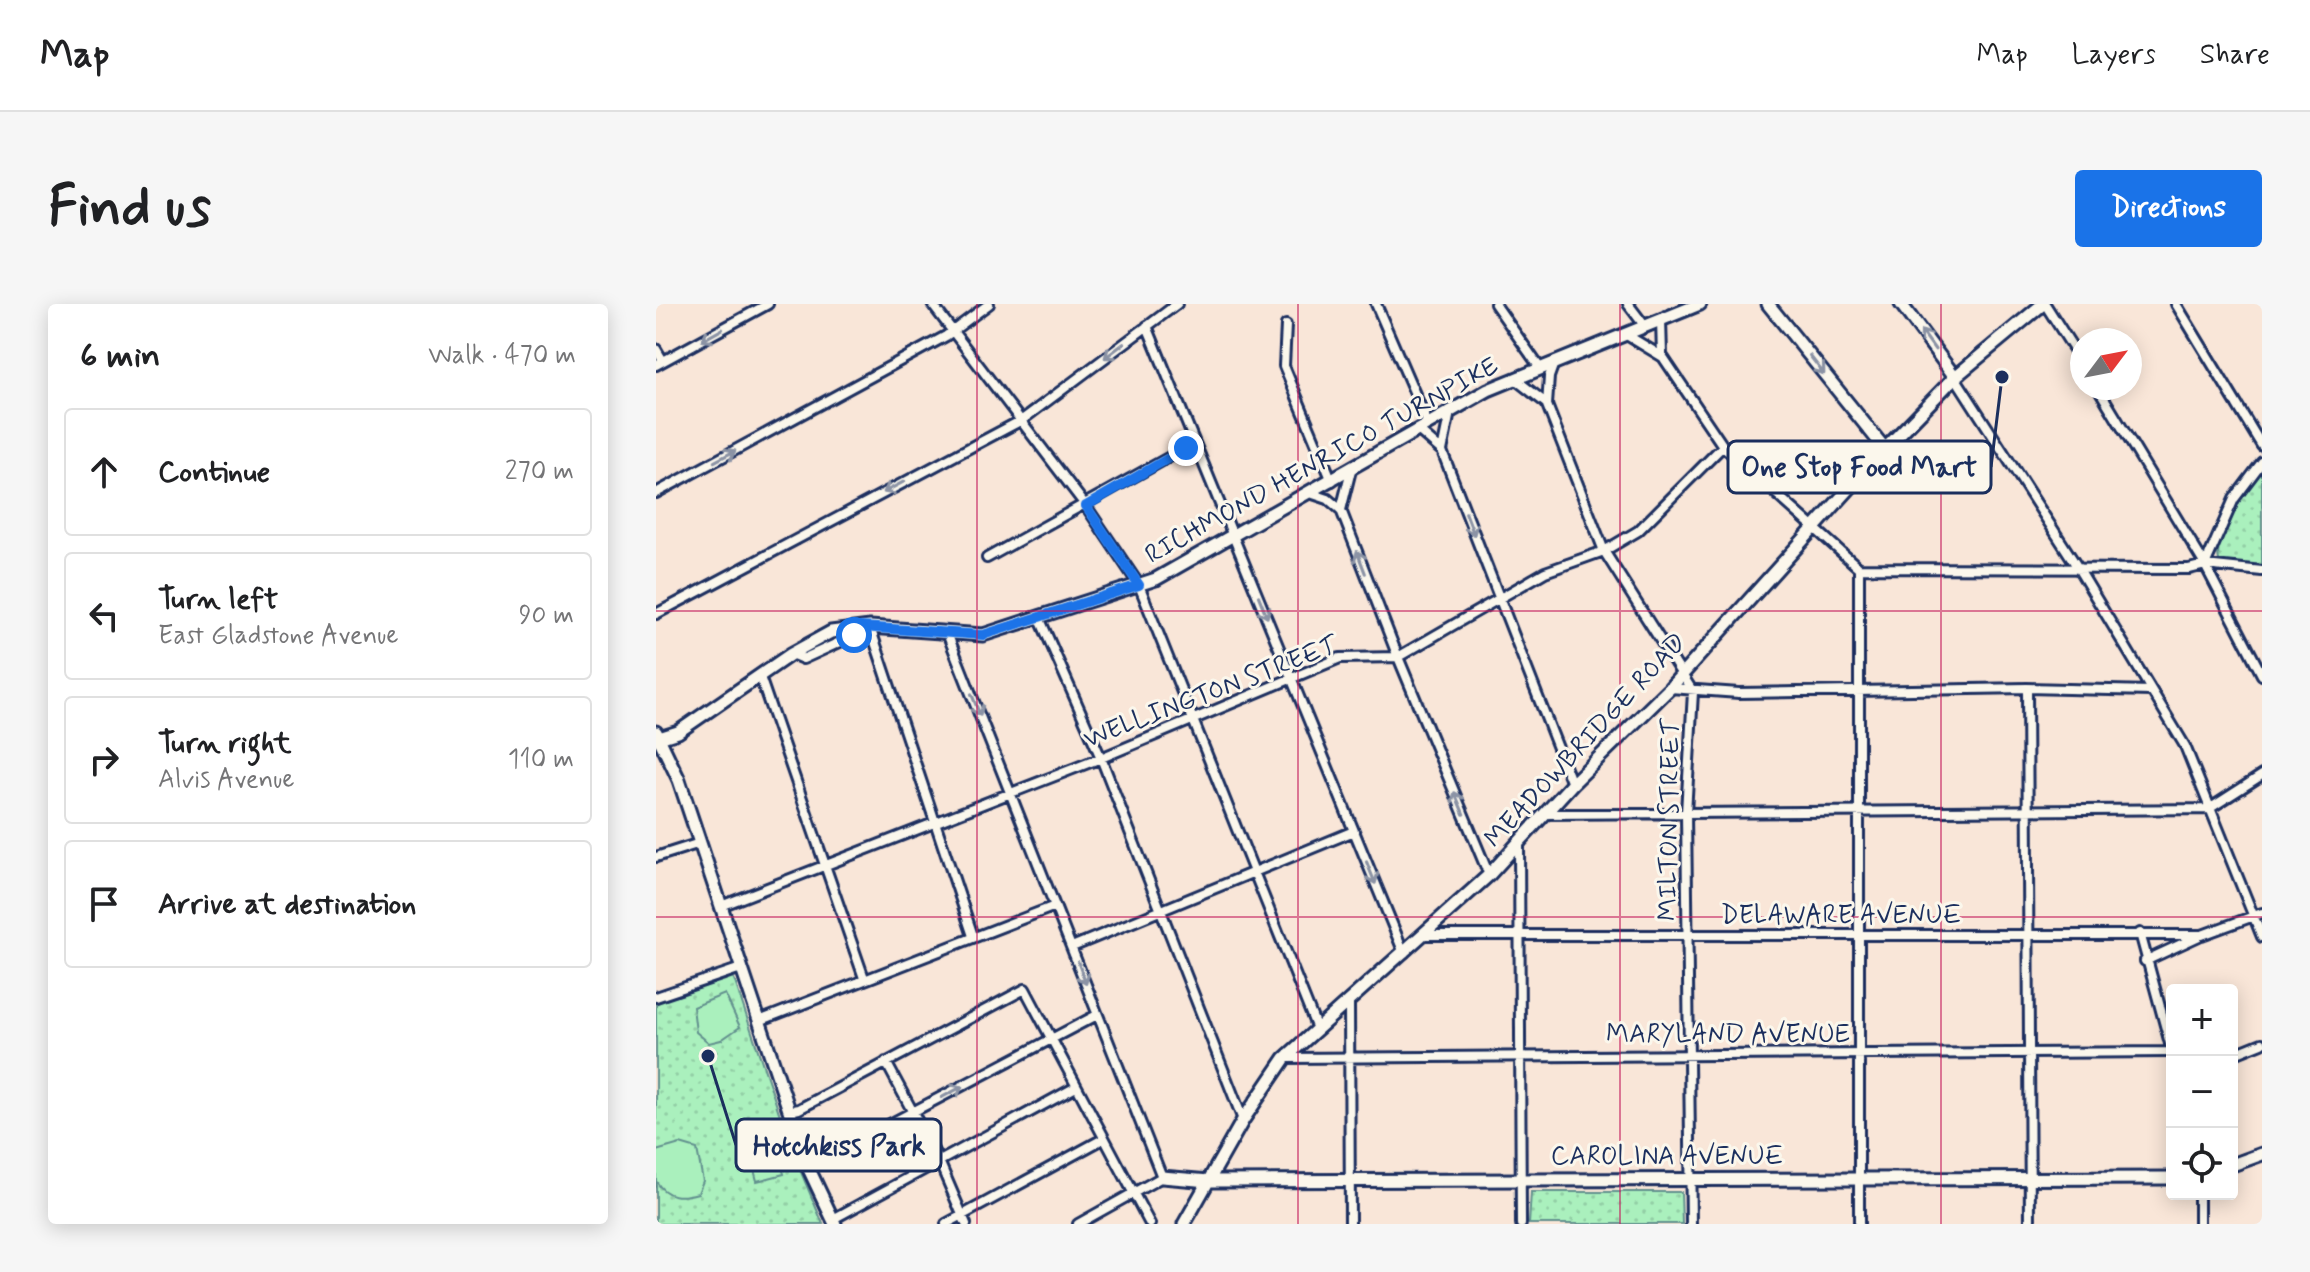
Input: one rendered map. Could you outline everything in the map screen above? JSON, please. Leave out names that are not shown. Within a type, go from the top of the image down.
[{"type":"street","points":[[656,349],[660,363],[768,304]]},
{"type":"street","points":[[932,304],[1086,506],[1139,585],[1317,1029]]},
{"type":"street","points":[[656,493],[953,331],[989,304]]},
{"type":"street","points":[[656,614],[1022,420],[1177,304]]},
{"type":"street","points":[[1376,304],[1423,427],[1442,451],[1572,784]]},
{"type":"street","points":[[1495,304],[1540,368]]},
{"type":"street","points":[[1628,304],[1644,325]]},
{"type":"street","name":"RICHMOND HENRICO TURNPIKE","points":[[657,736],[678,732],[822,636],[864,627],[989,634],[1166,574],[1423,427],[1515,379],[1700,304]]},
{"type":"street","points":[[1768,304],[1885,449]]},
{"type":"street","points":[[1901,304],[1955,377],[2078,568],[2185,746],[2209,809],[2258,914],[2262,937]]},
{"type":"street","points":[[2176,304],[2262,446]]},
{"type":"street","points":[[2041,305],[2070,345]]},
{"type":"street","name":"MEADOWBRIDGE ROAD","points":[[1184,1224],[1243,1120],[1285,1058],[1489,875],[1572,784],[1670,688],[1885,449],[1955,377],[2041,305]]},
{"type":"street","points":[[1661,319],[1663,357]]},
{"type":"street","points":[[1286,325],[1284,366],[1332,481]]},
{"type":"street","points":[[1147,326],[1404,953]]},
{"type":"street","points":[[1624,334],[1663,357],[1723,446],[1859,568],[2189,569],[2205,565],[2224,570],[2262,571]]},
{"type":"street","points":[[1547,405],[1549,377],[1555,363]]},
{"type":"street","name":"MILTON STREET","points":[[1515,379],[1547,405],[1604,551],[1693,692],[1686,813],[1691,1224]]},
{"type":"street","points":[[2105,400],[2205,565],[2262,675]]},
{"type":"street","points":[[1442,451],[1450,412]]},
{"type":"street","points":[[987,558],[1086,506],[1193,444]]},
{"type":"street","name":"WELLINGTON STREET","points":[[721,906],[1101,758],[1340,658],[1398,657],[1545,572],[1604,551],[1638,531],[1723,446]]},
{"type":"street","points":[[2205,565],[2234,499],[2262,462]]},
{"type":"street","points":[[1341,510],[1351,470]]},
{"type":"street","points":[[1310,493],[1328,499],[1341,510],[1398,657],[1489,875]]},
{"type":"street","points":[[1859,568],[1859,1224]]},
{"type":"street","points":[[1039,617],[1101,758],[1158,911],[1243,1120]]},
{"type":"street","points":[[864,627],[973,936]]},
{"type":"street","points":[[947,633],[1162,1177],[1078,1224]]},
{"type":"street","points":[[760,677],[864,978]]},
{"type":"street","points":[[1670,688],[1693,692],[2027,688],[2151,691]]},
{"type":"street","points":[[2027,688],[2030,1224]]},
{"type":"street","points":[[657,736],[673,766],[700,843],[808,1167],[834,1221],[1076,1087]]},
{"type":"street","points":[[1544,814],[2028,813],[2209,809],[2262,775]]},
{"type":"street","points":[[1072,947],[1354,831]]},
{"type":"street","points":[[656,857],[700,843]]},
{"type":"street","points":[[1519,844],[1521,1224]]},
{"type":"street","points":[[759,1021],[1055,906]]},
{"type":"street","name":"DELAWARE AVENUE","points":[[1424,935],[2202,935],[2258,914]]},
{"type":"street","points":[[2140,933],[2166,1032]]},
{"type":"street","points":[[2145,961],[2202,935]]},
{"type":"street","points":[[656,997],[741,968]]},
{"type":"street","points":[[789,1111],[1025,989],[1150,1224]]},
{"type":"street","points":[[1349,1002],[1350,1224]]},
{"type":"street","points":[[808,1167],[1097,1015]]},
{"type":"street","points":[[2238,1053],[2262,1043]]},
{"type":"street","name":"MARYLAND AVENUE","points":[[1285,1058],[2166,1052]]},
{"type":"street","points":[[886,1062],[939,1161],[964,1220]]},
{"type":"street","points":[[946,1224],[964,1220],[1103,1139]]},
{"type":"street","points":[[2238,1163],[2262,1154]]},
{"type":"street","name":"CAROLINA AVENUE","points":[[1162,1177],[1209,1181],[2166,1178]]},
{"type":"street","points":[[2199,1200],[2199,1224]]},
{"type":"green space","points":[[2262,470],[2262,567],[2220,563],[2218,554],[2224,528],[2247,487]]},
{"type":"green space","points":[[733,976],[792,1151],[823,1224],[656,1224],[656,1002]]},
{"type":"green space","points":[[725,994],[740,1027],[721,1040],[709,1043],[696,1032],[693,1007]]},
{"type":"green space","points":[[680,1144],[697,1149],[703,1181],[698,1193],[685,1196],[669,1194],[656,1181],[656,1151]]},
{"type":"green space","points":[[776,1144],[784,1174],[757,1181],[749,1150]]},
{"type":"green space","points":[[1531,1192],[1681,1192],[1682,1224],[1529,1224]]},
{"type":"place","name":"One Stop Food Mart","points":[[2002,377]]},
{"type":"place","name":"Hotchkiss Park","points":[[708,1056]]},
{"type":"route","points":[[854,635],[858,627],[989,634],[1139,585],[1086,506],[1186,448]]}]
